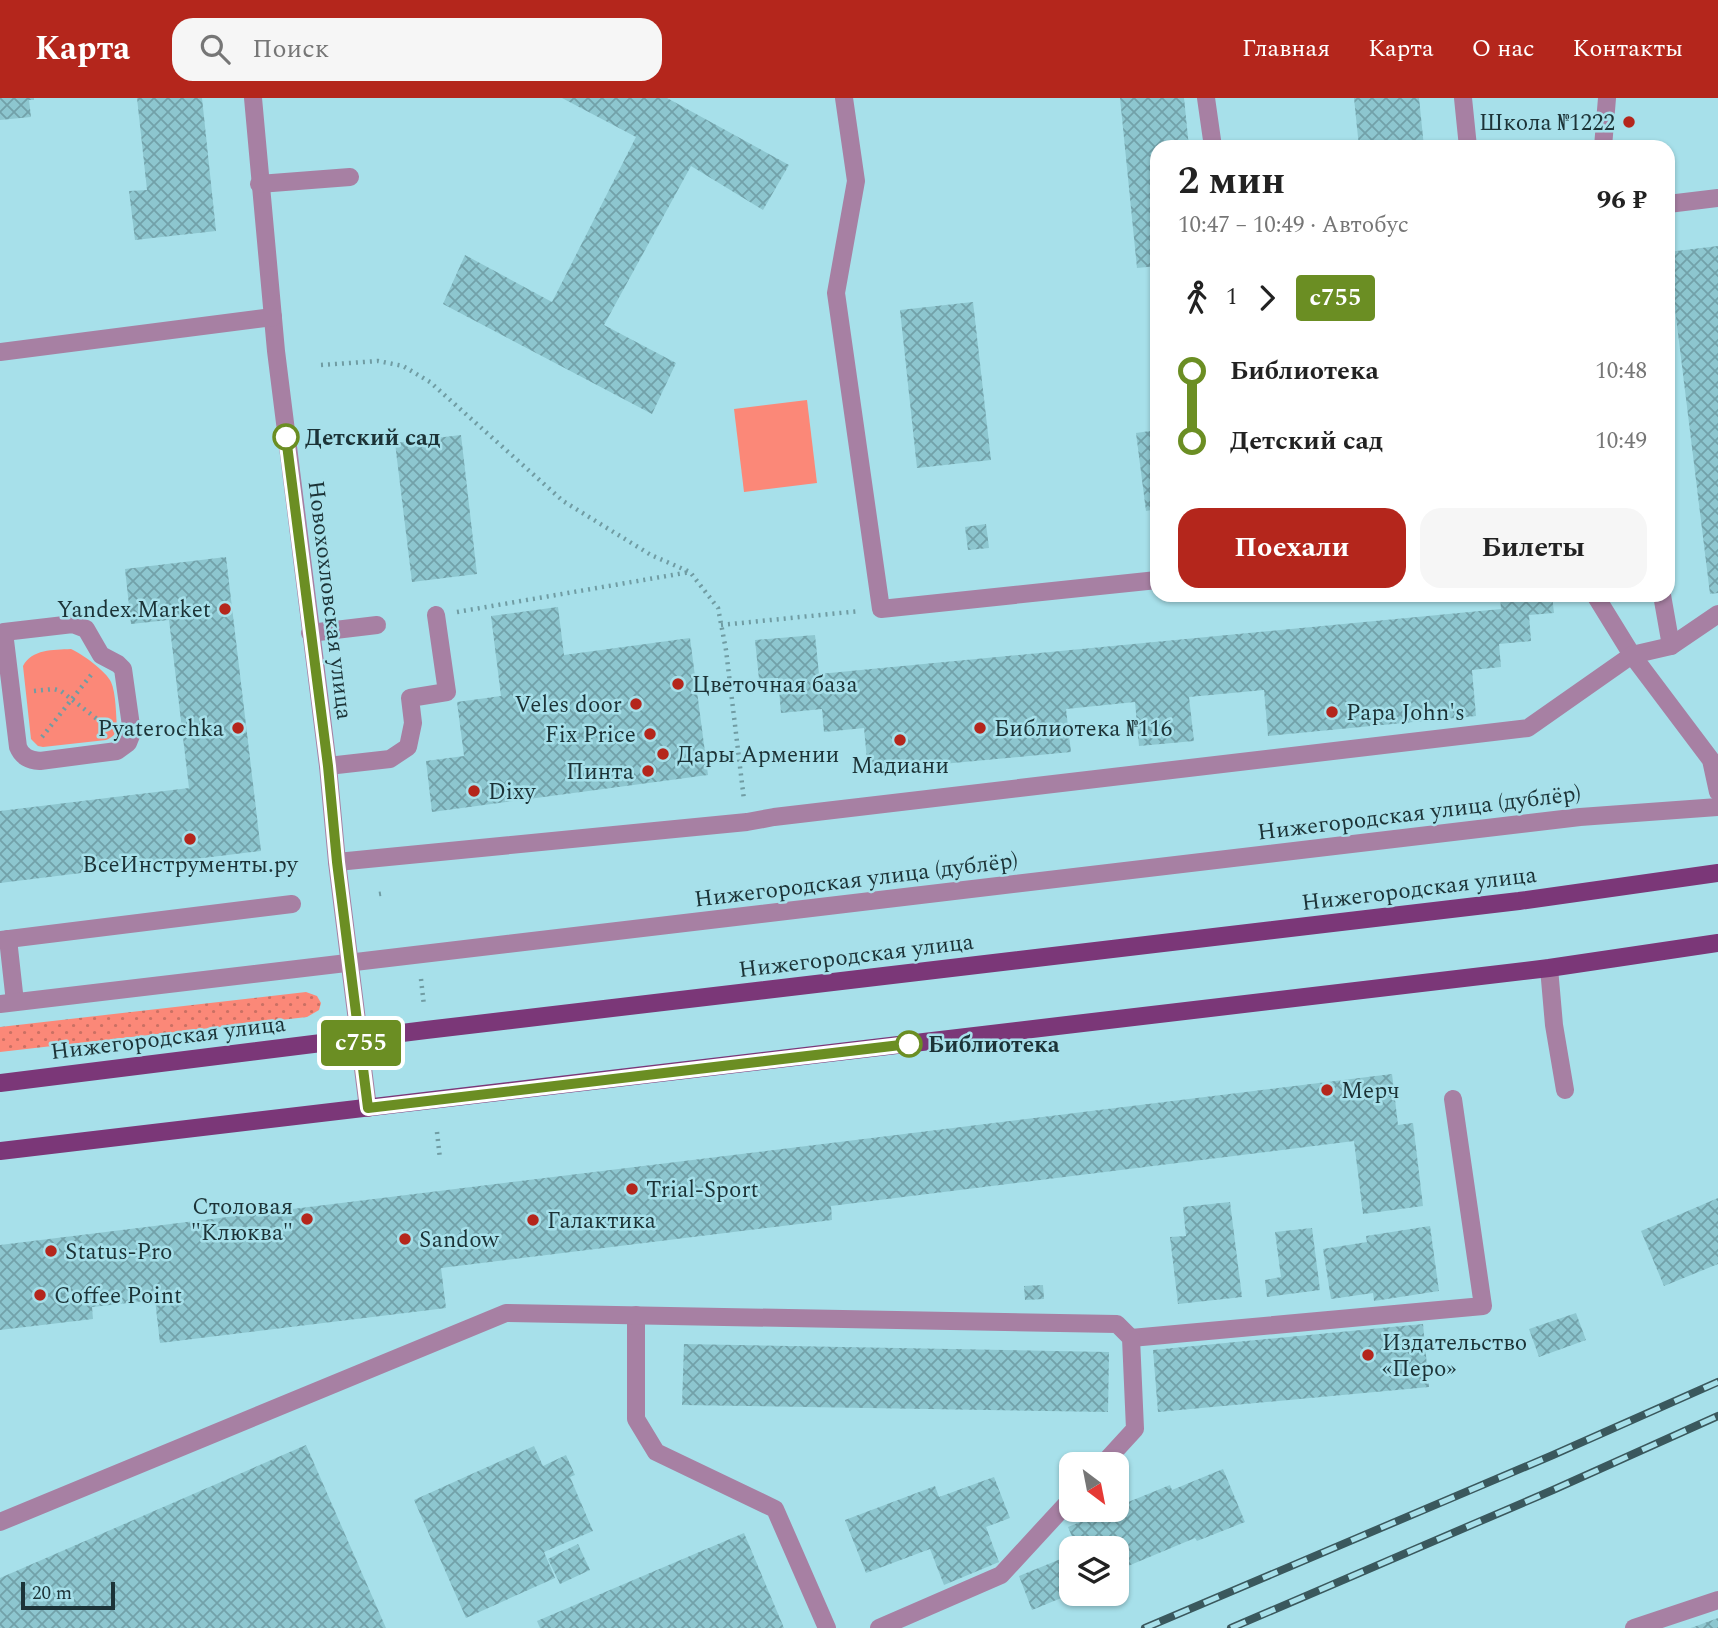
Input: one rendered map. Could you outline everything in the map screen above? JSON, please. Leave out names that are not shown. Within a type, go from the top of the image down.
[{"type":"main road","name":"Нижегородская улица","points":[[0,1083],[1519,901],[1718,873]]},
{"type":"main road","points":[[0,1150],[1549,968],[1718,943]]},
{"type":"street","name":"Новохохловская улица","points":[[253,98],[273,317],[368,1108]]},
{"type":"street","points":[[844,98],[856,181],[836,293],[881,609],[1150,581]]},
{"type":"street","points":[[1206,98],[1212,140]]},
{"type":"street","points":[[1463,98],[1467,140]]},
{"type":"street","points":[[1603,140],[1607,98]]},
{"type":"street","points":[[260,184],[350,177]]},
{"type":"street","points":[[1675,203],[1718,198]]},
{"type":"street","points":[[0,352],[273,317]]},
{"type":"street","points":[[1599,602],[1632,655],[1711,760],[1718,792]]},
{"type":"street","points":[[1663,602],[1671,646]]},
{"type":"street","points":[[337,862],[747,822],[1528,728],[1632,655],[1671,646],[1718,614]]},
{"type":"street","points":[[328,766],[390,759],[408,747],[414,723],[410,698],[447,692],[436,615]]},
{"type":"street","points":[[74,624],[86,629],[96,650],[118,664],[125,673],[132,733],[128,743],[121,750],[113,752],[40,761],[26,758],[18,747],[2,632],[74,624]]},
{"type":"street","points":[[310,633],[377,625]]},
{"type":"street","name":"Нижегородская улица (дублёр)","points":[[8,1003],[1566,819],[1718,807]]},
{"type":"street","points":[[8,1003],[4,939],[292,904]]},
{"type":"street","points":[[1549,968],[1554,1025],[1565,1090]]},
{"type":"street","points":[[1131,1338],[1483,1306],[1453,1099]]},
{"type":"street","points":[[0,1522],[506,1313],[1117,1324],[1131,1338],[1136,1429],[1114,1452]]},
{"type":"street","points":[[636,1315],[636,1419],[656,1452],[775,1510],[827,1628]]},
{"type":"street","points":[[879,1628],[1001,1575],[1059,1512]]},
{"type":"street","points":[[1634,1628],[1718,1600]]},
{"type":"path","points":[[321,365],[378,360],[403,366],[430,382],[563,501],[651,555],[690,572],[718,608],[726,650],[747,822]]},
{"type":"path","points":[[436,615],[690,572]]},
{"type":"path","points":[[721,625],[881,609]]},
{"type":"path","points":[[26,758],[105,658]]},
{"type":"path","points":[[12,694],[54,689],[61,691],[128,743]]},
{"type":"path","points":[[421,979],[424,1010]]},
{"type":"path","points":[[437,1132],[440,1159]]},
{"type":"shaded area","points":[[807,400],[817,483],[744,492],[734,409]]},
{"type":"shaded area","points":[[71,649],[93,663],[111,682],[117,728],[113,736],[106,740],[38,746],[31,739],[23,666],[37,653]]},
{"type":"shaded area","points":[[306,992],[317,996],[321,1003],[319,1010],[307,1017],[0,1052],[0,1027]]},
{"type":"building","points":[[0,98],[34,98],[29,100],[31,117],[0,120]]},
{"type":"building","points":[[137,98],[202,98],[216,231],[135,240],[129,191],[147,190]]},
{"type":"building","points":[[562,98],[667,98],[789,165],[763,210],[691,166],[604,325],[676,363],[652,414],[443,304],[465,255],[552,302],[636,137]]},
{"type":"building","points":[[1120,98],[1184,98],[1188,140],[1150,140],[1150,267],[1137,268]]},
{"type":"building","points":[[1354,98],[1419,98],[1423,140],[1358,140]]},
{"type":"building","points":[[1718,246],[1718,593],[1710,594],[1675,309],[1675,251]]},
{"type":"building","points":[[973,302],[991,460],[917,468],[900,310]]},
{"type":"building","points":[[1150,431],[1150,510],[1146,511],[1136,433]]},
{"type":"building","points":[[461,435],[477,574],[412,582],[395,443]]},
{"type":"building","points":[[986,524],[989,548],[968,550],[965,527]]},
{"type":"building","points":[[226,557],[261,851],[0,883],[0,811],[189,788],[169,620],[131,624],[125,569]]},
{"type":"building","points":[[1500,602],[1553,602],[1554,613],[1529,615],[1531,641],[1499,644],[1501,667],[1472,670],[1476,716],[1268,736],[1264,690],[1189,697],[1194,741],[1139,746],[1135,702],[1066,709],[1071,752],[868,771],[864,728],[824,732],[822,709],[781,713],[778,678],[759,679],[755,640],[815,635],[819,674],[1501,609]]},
{"type":"building","points":[[558,607],[564,655],[690,638],[708,775],[432,812],[426,761],[464,756],[457,702],[501,696],[491,616]]},
{"type":"building","points":[[1392,1074],[1398,1125],[1413,1123],[1423,1206],[1363,1214],[1354,1141],[831,1206],[832,1220],[441,1268],[446,1308],[160,1343],[155,1300],[92,1307],[93,1319],[0,1330],[0,1245]]},
{"type":"building","points":[[1718,1198],[1718,1264],[1664,1286],[1641,1231]]},
{"type":"building","points":[[1230,1202],[1242,1297],[1178,1304],[1170,1237],[1186,1236],[1183,1207]]},
{"type":"building","points":[[1430,1226],[1439,1291],[1374,1301],[1373,1293],[1331,1299],[1323,1249],[1367,1242],[1366,1236]]},
{"type":"building","points":[[1312,1228],[1320,1290],[1267,1297],[1265,1280],[1281,1277],[1275,1232]]},
{"type":"building","points":[[1043,1285],[1044,1299],[1025,1300],[1024,1286]]},
{"type":"building","points":[[1576,1313],[1586,1340],[1539,1357],[1529,1329]]},
{"type":"building","points":[[1423,1324],[1429,1387],[1158,1412],[1153,1350]]},
{"type":"building","points":[[684,1344],[1109,1352],[1108,1412],[682,1405]]},
{"type":"building","points":[[306,1445],[386,1628],[0,1628],[0,1578]]},
{"type":"building","points":[[534,1446],[543,1466],[566,1455],[575,1475],[570,1477],[593,1531],[544,1552],[555,1578],[466,1618],[414,1500]]},
{"type":"building","points":[[1223,1469],[1245,1522],[1197,1541],[1195,1538],[1129,1566],[1129,1536],[1072,1536],[1068,1527],[1080,1522],[1129,1522],[1129,1502],[1170,1485],[1172,1490]]},
{"type":"building","points":[[994,1477],[1010,1518],[986,1527],[999,1562],[944,1585],[930,1549],[866,1573],[845,1520],[935,1486],[939,1497]]},
{"type":"building","points":[[744,1533],[784,1628],[540,1628],[537,1621]]},
{"type":"building","points":[[578,1544],[590,1570],[560,1584],[548,1559]]},
{"type":"building","points":[[1059,1560],[1059,1599],[1032,1610],[1019,1576]]},
{"type":"building","points":[[1718,1618],[1718,1628],[1691,1628]]},
{"type":"railway","points":[[1145,1628],[1718,1382]]},
{"type":"railway","points":[[1231,1628],[1718,1416]]},
{"type":"bus line","name":"с755","points":[[286,437],[368,1108],[909,1044]]},
{"type":"place","name":"Школа №1222","points":[[1629,122]]},
{"type":"place","name":"Детский сад","points":[[286,437]]},
{"type":"place","name":"Yandex.Market","points":[[225,609]]},
{"type":"place","name":"Цветочная база","points":[[678,684]]},
{"type":"place","name":"Veles door","points":[[636,704]]},
{"type":"place","name":"Papa John's","points":[[1332,712]]},
{"type":"place","name":"Pyaterochka","points":[[238,728]]},
{"type":"place","name":"Библиотека №116","points":[[980,728]]},
{"type":"place","name":"Fix Price","points":[[650,734]]},
{"type":"place","name":"Мадиани","points":[[900,740]]},
{"type":"place","name":"Дары Армении","points":[[663,754]]},
{"type":"place","name":"Пинта","points":[[648,771]]},
{"type":"place","name":"Dixy","points":[[474,791]]},
{"type":"place","name":"ВсеИнструменты.ру","points":[[190,839]]},
{"type":"place","name":"Библиотека","points":[[909,1044]]},
{"type":"place","name":"Мерч","points":[[1327,1090]]},
{"type":"place","name":"Trial-Sport","points":[[632,1189]]},
{"type":"place","name":"Столовая \"Клюква\"","points":[[307,1219]]},
{"type":"place","name":"Галактика","points":[[533,1220]]},
{"type":"place","name":"Sandow","points":[[405,1239]]},
{"type":"place","name":"Status-Pro","points":[[51,1251]]},
{"type":"place","name":"Coffee Point","points":[[40,1295]]},
{"type":"place","name":"Издательство «Перо»","points":[[1368,1355]]}]
